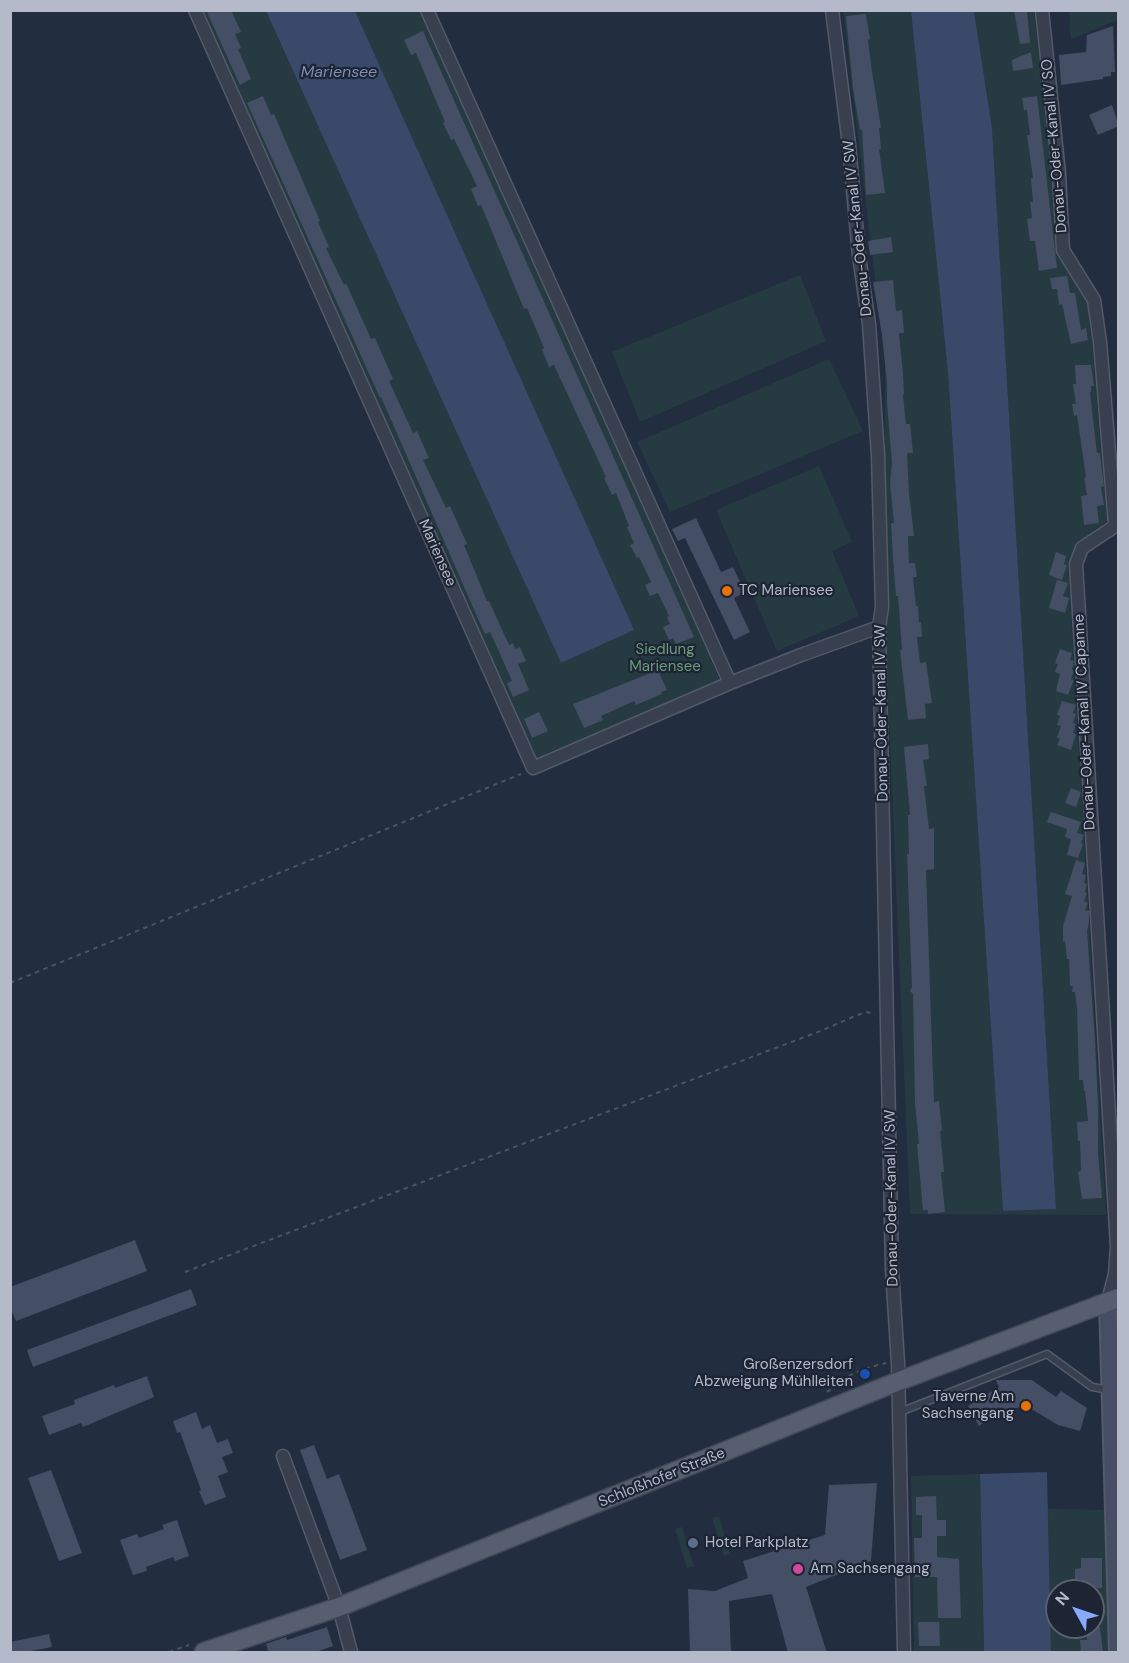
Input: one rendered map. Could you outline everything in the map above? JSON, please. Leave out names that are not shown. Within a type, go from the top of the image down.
[{"type":"main road","name":"Schloßhofer Straße","points":[[198,1648],[339,1607],[899,1381],[1113,1300]]},
{"type":"street","name":"Mariensee","points":[[195,10],[533,768]]},
{"type":"street","points":[[427,10],[730,683]]},
{"type":"street","name":"Donau-Oder-Kanal IV SW","points":[[832,10],[849,146],[859,256],[869,324],[876,413],[882,607],[879,627],[892,1270],[899,1381],[904,1653]]},
{"type":"street","name":"Donau-Oder-Kanal IV SO","points":[[1042,10],[1059,174],[1063,250],[1094,300],[1117,524]]},
{"type":"street","name":"Donau-Oder-Kanal IV Capanne","points":[[1113,1300],[1117,1247],[1076,564],[1082,548],[1117,524]]},
{"type":"street","points":[[533,768],[730,683],[879,627]]},
{"type":"street","points":[[1113,1300],[1111,1390],[1118,1653]]},
{"type":"street","points":[[282,1456],[339,1607],[351,1653]]},
{"type":"lane","points":[[899,1413],[1047,1354],[1092,1387],[1111,1390]]},
{"type":"path","points":[[10,983],[533,768]]},
{"type":"path","points":[[185,1272],[855,1016],[866,1012],[888,1015]]},
{"type":"path","points":[[826,1393],[852,1374],[867,1368],[893,1363]]},
{"type":"path","points":[[169,1653],[198,1648]]},
{"type":"green space","name":"Siedlung Mariensee","points":[[200,11],[266,11],[561,663],[633,630],[355,11],[431,11],[720,681],[536,758]]},
{"type":"green space","points":[[843,11],[911,11],[948,373],[1003,1211],[1056,1209],[992,129],[974,11],[1034,11],[1052,175],[1056,252],[1087,302],[1107,521],[1076,543],[1068,563],[1106,1215],[910,1214],[885,624],[885,361]]},
{"type":"green space","points":[[1069,11],[1118,11],[1118,20],[1071,39]]},
{"type":"green space","points":[[800,275],[826,341],[640,422],[612,352]]},
{"type":"green space","points":[[829,359],[863,431],[670,512],[637,442]]},
{"type":"green space","points":[[819,466],[852,542],[832,551],[859,616],[777,651],[716,510]]},
{"type":"green space","points":[[980,1474],[984,1652],[914,1652],[911,1476]]},
{"type":"green space","points":[[1048,1509],[1110,1510],[1112,1652],[1051,1652],[1051,1639],[1105,1639],[1105,1579],[1049,1579]]},
{"type":"green space","points":[[719,1516],[730,1554],[724,1556],[712,1518]]},
{"type":"green space","points":[[682,1527],[694,1566],[687,1568],[675,1529]]},
{"type":"water","name":"Mariensee","points":[[266,11],[355,11],[634,630],[561,663]]},
{"type":"water","points":[[911,11],[974,11],[992,128],[1056,1209],[1003,1211],[948,373]]},
{"type":"water","points":[[1047,1472],[1049,1579],[1045,1579],[1045,1639],[1051,1639],[1051,1652],[984,1652],[980,1474]]},
{"type":"building","points":[[206,10],[231,10],[241,32],[235,34],[241,48],[238,49],[251,79],[240,85]]},
{"type":"building","points":[[1014,10],[1027,10],[1030,43],[1020,44]]},
{"type":"building","points":[[866,14],[881,128],[879,128],[881,149],[879,149],[885,193],[866,195],[862,130],[860,130],[853,89],[846,16]]},
{"type":"building","points":[[1113,26],[1115,72],[1111,72],[1111,76],[1103,77],[1103,79],[1061,85],[1059,55],[1086,52],[1087,35]]},
{"type":"building","points":[[423,31],[694,637],[676,644],[673,638],[669,640],[663,627],[670,624],[667,617],[669,616],[658,593],[650,596],[645,585],[651,582],[639,557],[637,558],[630,545],[634,543],[616,493],[612,495],[604,478],[606,477],[554,365],[549,367],[542,349],[544,348],[527,308],[524,309],[481,205],[478,206],[471,189],[477,186],[454,139],[451,140],[443,123],[445,122],[416,53],[411,55],[404,40]]},
{"type":"building","points":[[1031,52],[1033,68],[1013,71],[1012,60]]},
{"type":"building","points":[[263,96],[271,115],[274,114],[320,221],[318,222],[329,247],[326,248],[344,285],[346,283],[371,339],[375,338],[393,379],[389,381],[413,433],[417,431],[429,458],[423,460],[446,508],[450,506],[467,544],[464,545],[487,601],[509,645],[513,643],[515,649],[520,647],[526,661],[518,664],[529,690],[513,697],[507,683],[512,681],[501,656],[490,632],[485,634],[479,621],[381,397],[247,103]]},
{"type":"building","points":[[1037,96],[1057,268],[1039,271],[1035,241],[1030,241],[1027,219],[1032,218],[1030,202],[1033,202],[1031,178],[1033,178],[1027,135],[1030,135],[1027,110],[1024,110],[1022,98]]},
{"type":"building","points":[[1112,105],[1119,126],[1098,135],[1089,115]]},
{"type":"building","points":[[891,237],[893,252],[870,255],[868,241]]},
{"type":"building","points":[[1067,276],[1070,293],[1075,293],[1081,330],[1086,328],[1088,340],[1071,344],[1062,304],[1059,305],[1057,289],[1052,289],[1050,278]]},
{"type":"building","points":[[893,280],[896,311],[902,310],[904,333],[899,333],[903,395],[906,424],[910,424],[913,453],[907,453],[914,536],[908,536],[909,563],[915,563],[917,577],[913,577],[922,637],[917,637],[920,663],[926,662],[932,703],[925,704],[926,718],[908,720],[893,558],[891,523],[894,523],[890,483],[892,463],[887,383],[873,282]]},
{"type":"building","points":[[1075,365],[1091,365],[1094,386],[1091,386],[1090,393],[1097,453],[1100,453],[1104,486],[1101,487],[1104,505],[1097,506],[1099,523],[1084,525],[1081,496],[1087,495],[1084,478],[1086,477],[1077,415],[1074,416],[1072,404],[1076,404],[1073,384],[1076,384]]},
{"type":"building","points":[[696,518],[721,572],[733,567],[745,592],[734,598],[750,632],[734,640],[685,538],[678,541],[672,529]]},
{"type":"building","points":[[1056,552],[1066,556],[1064,564],[1067,565],[1062,580],[1049,575]]},
{"type":"building","points":[[1057,580],[1068,583],[1063,596],[1069,598],[1065,613],[1049,608]]},
{"type":"building","points":[[1060,649],[1072,653],[1070,660],[1074,661],[1071,679],[1074,680],[1068,695],[1056,691],[1060,674],[1055,672],[1058,664],[1055,663]]},
{"type":"building","points":[[658,670],[667,690],[661,692],[662,694],[636,705],[634,701],[601,716],[603,720],[584,728],[573,704]]},
{"type":"building","points":[[1062,701],[1076,705],[1073,713],[1076,714],[1073,723],[1076,724],[1073,733],[1076,734],[1071,750],[1057,745],[1061,726],[1057,725],[1060,716],[1057,715]]},
{"type":"building","points":[[539,712],[548,731],[532,738],[524,719]]},
{"type":"building","points":[[928,744],[929,759],[923,760],[929,829],[934,828],[934,869],[926,870],[934,1102],[939,1101],[944,1172],[941,1172],[945,1212],[928,1214],[928,1210],[923,1210],[917,1144],[919,1144],[915,1103],[913,994],[910,991],[912,987],[907,854],[909,854],[908,815],[910,815],[904,747]]},
{"type":"building","points":[[1071,788],[1081,792],[1076,807],[1065,803]]},
{"type":"building","points":[[1051,812],[1081,822],[1077,833],[1084,835],[1078,858],[1067,855],[1071,839],[1065,837],[1067,829],[1047,822]]},
{"type":"building","points":[[1076,860],[1085,863],[1082,874],[1086,875],[1084,883],[1087,884],[1084,901],[1088,903],[1085,910],[1089,911],[1087,931],[1095,1041],[1098,1154],[1102,1198],[1082,1199],[1078,1172],[1081,1171],[1077,1122],[1088,1121],[1083,1080],[1079,1080],[1075,992],[1072,992],[1073,986],[1070,986],[1069,959],[1067,959],[1065,941],[1063,942],[1063,926],[1072,896],[1065,894]]},
{"type":"building","points":[[135,1240],[147,1271],[16,1321],[10,1307],[10,1287]]},
{"type":"building","points":[[191,1289],[197,1305],[33,1367],[27,1350]]},
{"type":"building","points":[[147,1376],[154,1397],[83,1427],[81,1423],[49,1435],[42,1416],[75,1404],[74,1400]]},
{"type":"building","name":"Taverne Am Sachsengang","points":[[996,1380],[1032,1380],[1056,1397],[1061,1391],[1087,1408],[1080,1431],[1058,1425],[1028,1407],[1003,1409],[979,1426],[968,1406],[999,1387]]},
{"type":"building","points":[[196,1412],[202,1429],[210,1425],[217,1443],[228,1439],[233,1453],[222,1457],[228,1472],[218,1476],[226,1497],[205,1505],[180,1432],[177,1433],[173,1421]]},
{"type":"building","points":[[314,1445],[327,1479],[339,1474],[367,1550],[340,1560],[300,1450]]},
{"type":"building","points":[[51,1470],[82,1553],[59,1561],[28,1478]]},
{"type":"building","name":"Am Sachsengang","points":[[877,1483],[871,1561],[806,1587],[827,1653],[788,1653],[772,1594],[729,1601],[731,1653],[690,1653],[688,1589],[715,1591],[748,1578],[743,1561],[825,1535],[829,1485]]},
{"type":"building","points":[[936,1496],[937,1520],[946,1520],[946,1536],[937,1536],[937,1557],[959,1559],[961,1618],[938,1618],[937,1577],[915,1577],[914,1538],[922,1538],[922,1515],[916,1515],[916,1497]]},
{"type":"building","points":[[177,1520],[189,1556],[175,1561],[173,1557],[146,1567],[147,1571],[133,1575],[120,1540],[137,1534],[139,1538],[164,1529],[162,1525]]},
{"type":"building","points":[[1081,1558],[1102,1558],[1102,1579],[1075,1579],[1075,1569],[1081,1568]]},
{"type":"building","points":[[918,1622],[939,1622],[940,1646],[919,1646]]},
{"type":"building","points":[[327,1627],[333,1646],[313,1653],[269,1653],[266,1644]]},
{"type":"building","points":[[49,1634],[52,1647],[10,1653],[10,1642]]},
{"type":"building","points":[[1101,1639],[1103,1653],[1081,1653],[1080,1640]]},
{"type":"place","name":"TC Mariensee","points":[[727,591]]},
{"type":"place","name":"Großenzersdorf Abzweigung Mühlleiten","points":[[865,1374]]},
{"type":"place","name":"Taverne Am Sachsengang","points":[[1026,1406]]},
{"type":"place","name":"Hotel Parkplatz","points":[[693,1543]]},
{"type":"place","name":"Am Sachsengang","points":[[798,1569]]}]
